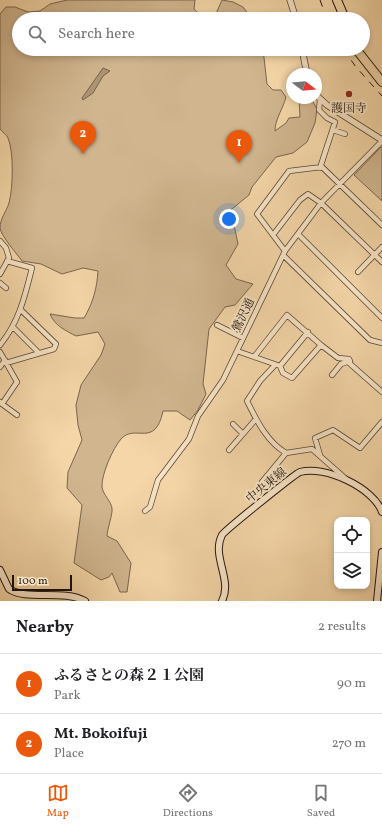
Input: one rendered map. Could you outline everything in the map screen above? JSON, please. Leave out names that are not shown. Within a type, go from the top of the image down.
[{"type":"highway","points":[[332,0],[337,12]]},
{"type":"highway","points":[[337,0],[342,12]]},
{"type":"highway","points":[[362,56],[382,82]]},
{"type":"highway","points":[[367,56],[382,75]]},
{"type":"main road","name":"中央東線","points":[[222,601],[226,587],[219,546],[223,534],[230,526],[256,508],[297,473],[317,470],[347,481],[375,499],[382,512]]},
{"type":"main road","points":[[377,601],[382,552]]},
{"type":"main road","points":[[0,570],[9,589],[24,600],[38,601],[71,597],[85,601]]},
{"type":"street","points":[[290,0],[294,12]]},
{"type":"street","points":[[303,56],[306,68]]},
{"type":"street","points":[[322,101],[382,140]]},
{"type":"street","points":[[320,104],[319,110],[327,118],[335,122],[320,168]]},
{"type":"street","points":[[333,130],[345,134]]},
{"type":"street","name":"鶯沢通","points":[[145,511],[150,507],[158,480],[189,439],[198,416],[219,388],[284,253],[321,203],[382,140]]},
{"type":"street","points":[[382,225],[322,167],[289,171],[257,214],[273,234],[284,253],[370,340],[382,343]]},
{"type":"street","points":[[273,234],[300,200],[308,194],[321,203],[382,262]]},
{"type":"street","points":[[298,234],[382,318]]},
{"type":"street","points":[[0,241],[6,248],[8,261],[0,274]]},
{"type":"street","points":[[358,272],[382,247]]},
{"type":"street","points":[[0,345],[13,328],[21,310],[32,268],[8,261]]},
{"type":"street","points":[[0,283],[6,288]]},
{"type":"street","points":[[0,368],[6,361],[54,349],[56,344],[21,310]]},
{"type":"street","points":[[254,357],[287,315],[338,358],[349,359],[348,362],[382,392]]},
{"type":"street","points":[[217,325],[243,338]]},
{"type":"street","points":[[13,328],[39,353]]},
{"type":"street","points":[[286,453],[273,444],[256,419],[247,401],[260,381],[278,365],[308,332]]},
{"type":"street","points":[[237,351],[278,365],[283,373],[292,378],[321,345]]},
{"type":"street","points":[[0,352],[17,382],[1,403],[17,414]]},
{"type":"street","points":[[332,375],[341,364],[348,362]]},
{"type":"street","points":[[229,450],[256,419]]},
{"type":"street","points":[[320,457],[315,438],[333,430],[360,448],[382,422]]},
{"type":"street","points":[[233,424],[243,434]]},
{"type":"street","points":[[262,482],[286,453],[312,448],[347,481]]},
{"type":"shaded area","points":[[67,0],[195,0],[194,9],[198,12],[28,12],[40,11],[50,4]]},
{"type":"shaded area","points":[[222,0],[233,2],[243,7],[247,12],[217,12]]},
{"type":"shaded area","points":[[6,7],[15,7],[28,12],[12,12],[12,56],[264,56],[267,84],[273,90],[281,90],[286,97],[276,122],[275,131],[286,123],[289,118],[300,117],[299,104],[314,104],[317,109],[315,123],[307,142],[293,153],[276,157],[252,187],[249,195],[227,213],[234,225],[238,244],[226,265],[236,279],[253,284],[235,305],[225,307],[209,329],[203,384],[206,394],[198,410],[190,420],[177,411],[163,411],[155,429],[150,432],[132,433],[121,439],[108,462],[102,482],[104,493],[112,506],[112,514],[107,536],[117,541],[131,563],[127,592],[120,592],[112,573],[109,577],[101,580],[74,563],[82,505],[67,488],[68,472],[82,440],[78,425],[76,405],[81,385],[101,355],[105,344],[98,332],[76,336],[64,330],[54,321],[50,314],[84,318],[94,295],[98,271],[83,268],[62,274],[41,264],[22,261],[6,240],[0,228],[9,203],[12,170],[10,144],[7,137],[0,129],[0,14]]},
{"type":"shaded area","points":[[103,68],[110,71],[103,76],[93,93],[83,100],[82,98]]},
{"type":"shaded area","points":[[381,147],[382,148],[382,201],[354,175]]},
{"type":"railway","points":[[320,0],[324,12]]},
{"type":"railway","points":[[348,56],[382,96]]},
{"type":"place","name":"護国寺","points":[[349,94]]},
{"type":"place","name":"Mt. Bokoifuji","points":[[83,154]]},
{"type":"place","name":"ふるさとの森２１公園","points":[[239,163]]}]
